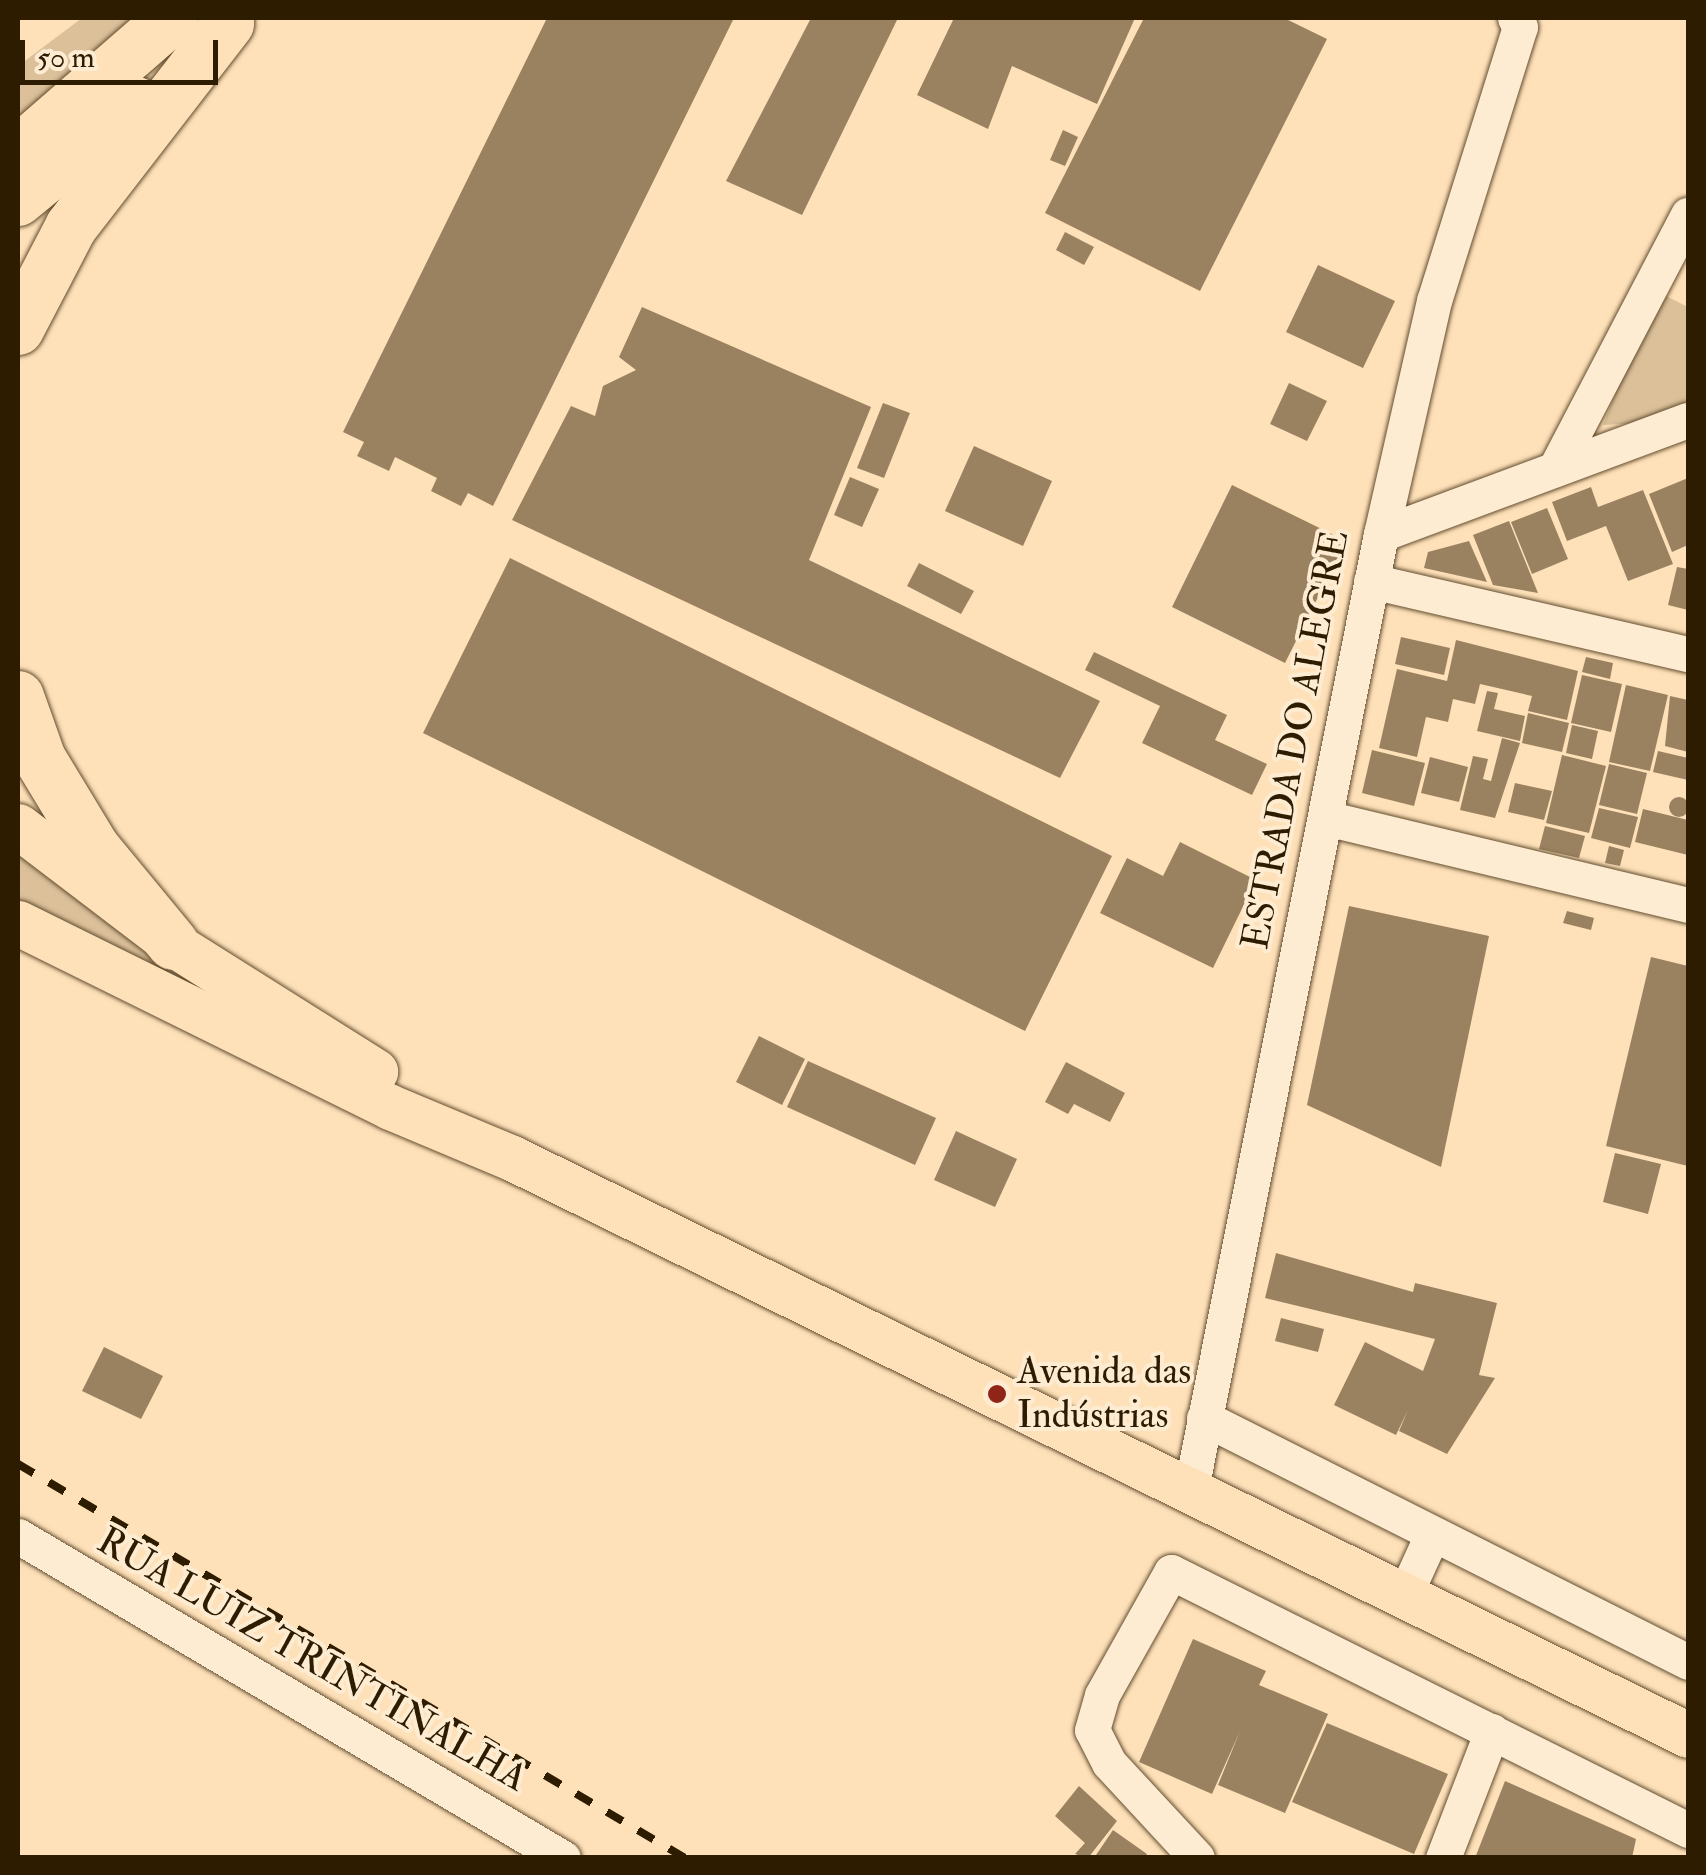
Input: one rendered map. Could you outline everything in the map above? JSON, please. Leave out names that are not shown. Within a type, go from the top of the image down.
[{"type":"highway","points":[[18,152],[172,18]]},
{"type":"highway","points":[[18,200],[232,21]]},
{"type":"highway","points":[[18,330],[71,227],[232,21]]},
{"type":"highway","points":[[18,697],[40,759],[94,848],[173,944]]},
{"type":"main road","points":[[18,826],[173,944],[512,1158]]},
{"type":"main road","points":[[18,923],[390,1108],[512,1158],[1688,1735]]},
{"type":"street","name":"ESTRADA DO ALEGRE","points":[[1190,1489],[1380,534],[1434,301],[1520,21]]},
{"type":"street","points":[[1555,469],[1688,214]]},
{"type":"street","points":[[1380,534],[1688,420]]},
{"type":"street","points":[[1371,581],[1688,654]]},
{"type":"street","points":[[1326,818],[1688,905]]},
{"type":"street","points":[[1204,1418],[1688,1662]]},
{"type":"street","points":[[1406,1594],[1432,1535]]},
{"type":"street","name":"RUA LUIZ TRINTINALHA","points":[[18,1536],[564,1858]]},
{"type":"street","points":[[1198,1858],[1108,1762],[1092,1730],[1102,1695],[1171,1572],[1688,1830]]},
{"type":"street","points":[[1444,1858],[1492,1732]]},
{"type":"shaded area","points":[[82,18],[143,18],[18,118],[18,66]]},
{"type":"shaded area","points":[[1656,291],[1688,307],[1688,403],[1639,423],[1603,425]]},
{"type":"shaded area","points":[[18,839],[264,1015],[174,980],[18,900]]},
{"type":"building","points":[[547,18],[734,18],[493,506],[468,493],[461,506],[431,491],[437,478],[395,457],[389,471],[357,456],[364,442],[343,432]]},
{"type":"building","points":[[811,18],[898,18],[802,215],[726,181]]},
{"type":"building","points":[[954,18],[1135,18],[1097,104],[1012,66],[988,129],[917,95]]},
{"type":"building","points":[[1144,18],[1284,18],[1327,39],[1200,291],[1045,213]]},
{"type":"building","points":[[1063,130],[1078,137],[1065,166],[1050,160]]},
{"type":"building","points":[[1065,232],[1094,247],[1084,265],[1056,250]]},
{"type":"building","points":[[1318,265],[1395,301],[1363,368],[1286,332]]},
{"type":"building","points":[[642,307],[871,407],[809,560],[1100,701],[1060,778],[512,520],[571,406],[595,416],[603,386],[636,370],[619,357]]},
{"type":"building","points":[[1289,383],[1327,401],[1307,441],[1270,424]]},
{"type":"building","points":[[883,403],[910,413],[884,478],[857,468]]},
{"type":"building","points":[[974,446],[1052,481],[1023,546],[945,511]]},
{"type":"building","points":[[850,477],[879,489],[862,527],[834,515]]},
{"type":"building","points":[[1688,478],[1688,545],[1672,552],[1649,494]]},
{"type":"building","points":[[1232,485],[1346,541],[1285,663],[1172,607]]},
{"type":"building","points":[[1591,487],[1598,507],[1643,490],[1673,564],[1628,581],[1606,526],[1567,541],[1552,502]]},
{"type":"building","points":[[1547,508],[1568,559],[1532,574],[1511,522]]},
{"type":"building","points":[[1509,521],[1538,593],[1493,585],[1473,535]]},
{"type":"building","points":[[1469,541],[1487,582],[1424,568],[1428,552]]},
{"type":"building","points":[[510,558],[1112,856],[1025,1031],[423,733]]},
{"type":"building","points":[[919,563],[974,591],[961,614],[907,586]]},
{"type":"building","points":[[1677,567],[1688,569],[1688,610],[1668,605]]},
{"type":"building","points":[[1401,637],[1450,648],[1444,675],[1395,664]]},
{"type":"building","points":[[1456,640],[1578,671],[1567,720],[1528,711],[1532,696],[1480,684],[1475,704],[1453,699],[1448,722],[1426,717],[1417,757],[1379,748],[1397,669],[1447,681]]},
{"type":"building","points":[[1094,652],[1227,715],[1215,740],[1267,764],[1252,795],[1142,743],[1160,706],[1085,670]]},
{"type":"building","points":[[1586,657],[1613,663],[1610,679],[1582,672]]},
{"type":"building","points":[[1582,675],[1622,684],[1611,732],[1571,723]]},
{"type":"building","points":[[1626,685],[1668,695],[1650,771],[1609,762]]},
{"type":"building","points":[[1487,691],[1498,693],[1494,709],[1525,716],[1520,741],[1477,731]]},
{"type":"building","points":[[1670,696],[1688,700],[1688,752],[1665,746]]},
{"type":"building","points":[[1528,713],[1569,723],[1562,752],[1522,743]]},
{"type":"building","points":[[1572,725],[1598,731],[1592,759],[1566,753]]},
{"type":"building","points":[[1502,738],[1520,743],[1495,818],[1460,810],[1473,756],[1488,759],[1483,779],[1491,781]]},
{"type":"building","points":[[1372,750],[1425,763],[1414,806],[1362,793]]},
{"type":"building","points":[[1658,751],[1688,758],[1688,780],[1653,772]]},
{"type":"building","points":[[1562,755],[1606,766],[1589,833],[1546,823]]},
{"type":"building","points":[[1430,757],[1468,767],[1459,802],[1421,793]]},
{"type":"building","points":[[1609,764],[1647,773],[1637,814],[1599,805]]},
{"type":"building","points":[[1515,783],[1552,791],[1544,820],[1508,812]]},
{"type":"building","points":[[1679,797],[1689,807],[1679,817],[1669,807]]},
{"type":"building","points":[[1599,808],[1638,817],[1630,848],[1591,838]]},
{"type":"building","points":[[1643,809],[1688,820],[1688,855],[1635,842]]},
{"type":"building","points":[[1545,826],[1585,836],[1579,858],[1539,849]]},
{"type":"building","points":[[1180,842],[1256,880],[1213,968],[1100,913],[1127,858],[1163,876]]},
{"type":"building","points":[[1609,846],[1624,850],[1620,866],[1605,863]]},
{"type":"building","points":[[1349,906],[1489,936],[1441,1167],[1307,1105]]},
{"type":"building","points":[[1567,911],[1594,918],[1591,930],[1563,923]]},
{"type":"building","points":[[1651,957],[1688,966],[1688,1166],[1606,1146]]},
{"type":"building","points":[[759,1036],[805,1059],[782,1105],[736,1082]]},
{"type":"building","points":[[808,1061],[936,1118],[915,1165],[787,1107]]},
{"type":"building","points":[[1066,1062],[1125,1093],[1110,1122],[1074,1104],[1068,1114],[1045,1102]]},
{"type":"building","points":[[956,1131],[1017,1159],[995,1207],[934,1180]]},
{"type":"building","points":[[1615,1153],[1661,1164],[1648,1214],[1603,1202]]},
{"type":"building","points":[[1276,1253],[1413,1292],[1415,1283],[1497,1303],[1479,1375],[1495,1378],[1447,1454],[1399,1431],[1408,1410],[1396,1435],[1334,1405],[1365,1342],[1423,1371],[1435,1339],[1265,1298]]},
{"type":"building","points":[[1281,1318],[1324,1329],[1318,1352],[1275,1341]]},
{"type":"building","points":[[104,1347],[163,1376],[141,1419],[82,1391]]},
{"type":"building","points":[[1193,1639],[1266,1671],[1259,1685],[1328,1714],[1285,1813],[1218,1785],[1240,1731],[1212,1794],[1139,1762]]},
{"type":"building","points":[[1327,1723],[1448,1774],[1414,1854],[1292,1802]]},
{"type":"building","points":[[1505,1781],[1636,1839],[1632,1858],[1475,1858]]},
{"type":"building","points":[[1079,1786],[1117,1821],[1088,1858],[1075,1854],[1085,1843],[1055,1816]]},
{"type":"building","points":[[1113,1830],[1147,1854],[1145,1858],[1094,1858]]},
{"type":"railway","points":[[18,1464],[685,1858]]},
{"type":"place","name":"Avenida das Indústrias","points":[[997,1394]]}]
